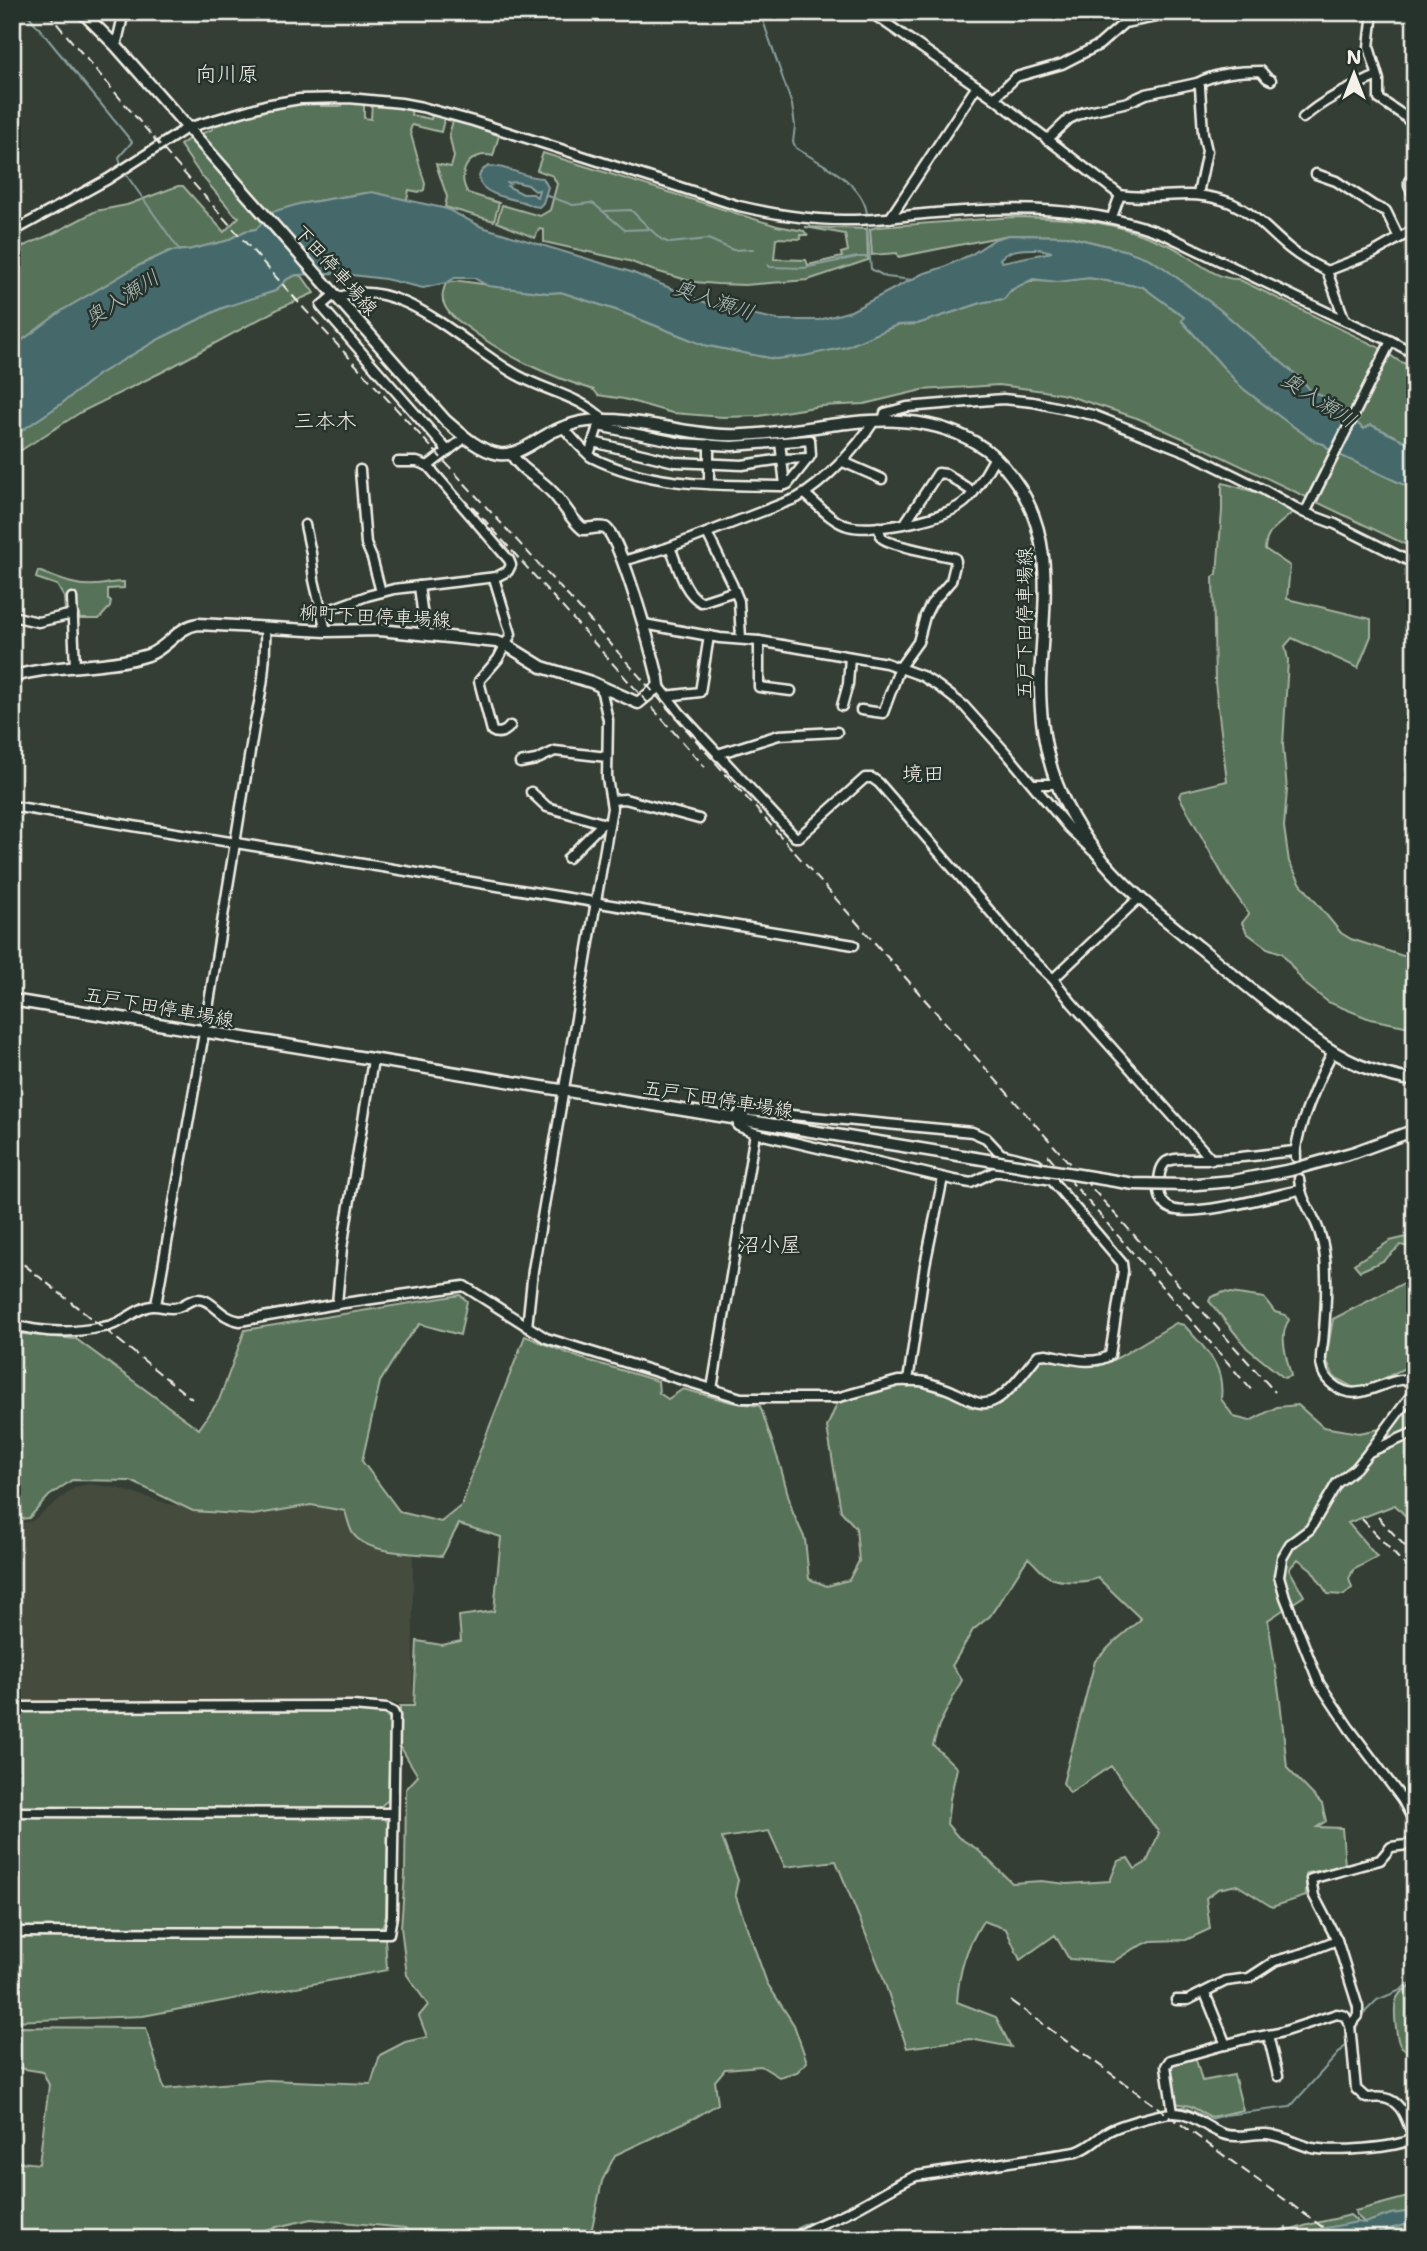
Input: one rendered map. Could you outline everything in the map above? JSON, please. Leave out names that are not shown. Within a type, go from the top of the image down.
[{"type":"main road","name":"下田停車場線","points":[[82,12],[116,46],[445,420],[466,437],[496,454],[511,453]]},
{"type":"main road","name":"五戸下田停車場線","points":[[511,453],[563,428],[582,422],[604,420],[698,433],[735,435],[878,421],[919,422],[943,428],[978,444],[995,457],[1021,488],[1031,506],[1042,541],[1045,589],[1040,686],[1045,740],[1058,787],[1074,819],[1097,854],[1139,898],[1332,1053],[1364,1069],[1415,1081]]},
{"type":"main road","points":[[511,453],[518,465],[558,498],[578,525],[583,529],[606,528],[609,532],[645,624],[659,686]]},
{"type":"main road","name":"柳町下田停車場線","points":[[12,677],[32,670],[75,667],[147,655],[165,647],[190,625],[326,631],[380,630],[425,634],[506,645],[542,667],[591,682],[638,704],[659,686]]},
{"type":"main road","name":"五戸下田停車場線","points":[[12,1000],[1134,1184],[1185,1185],[1233,1181],[1291,1170],[1355,1152],[1415,1130]]},
{"type":"street","points":[[116,46],[124,12]]},
{"type":"street","points":[[870,12],[978,86],[1120,195],[1133,197],[1198,194],[1231,203],[1254,215],[1290,250],[1327,271],[1373,253],[1415,229]]},
{"type":"street","points":[[994,98],[1016,77],[1062,64],[1099,45],[1124,23],[1181,12]]},
{"type":"street","points":[[1373,12],[1369,47],[1377,76],[1379,99],[1403,115],[1415,127]]},
{"type":"street","points":[[1047,139],[1069,119],[1084,112],[1197,83],[1216,75],[1261,71],[1271,80]]},
{"type":"street","points":[[1303,118],[1331,97],[1377,76]]},
{"type":"street","points":[[1197,83],[1200,87],[1207,151],[1198,194]]},
{"type":"street","points":[[890,218],[978,86]]},
{"type":"street","points":[[12,232],[108,179],[188,130],[265,105],[300,99],[349,98],[401,103],[472,121],[739,206],[776,214],[844,220],[997,209],[1112,217],[1166,235],[1415,354]]},
{"type":"street","points":[[1316,174],[1336,181],[1386,211],[1399,237]]},
{"type":"street","points":[[1415,174],[1409,181],[1409,186],[1415,197]]},
{"type":"street","points":[[1112,217],[1120,195]]},
{"type":"street","points":[[1327,271],[1344,318]]},
{"type":"street","points":[[448,451],[321,306],[334,294],[381,295],[401,301],[443,324],[516,374],[582,404],[604,420]]},
{"type":"street","points":[[1307,511],[1390,343]]},
{"type":"street","points":[[622,561],[670,547],[804,495],[828,475],[889,411],[1003,399],[1057,406],[1093,415],[1187,452],[1415,564]]},
{"type":"street","points":[[589,455],[598,426],[670,442],[739,446],[810,440],[811,455],[787,484]]},
{"type":"street","points":[[563,428],[589,455],[626,472],[669,482],[787,484],[839,522],[869,528],[905,523],[954,510],[967,500],[995,457]]},
{"type":"street","points":[[630,452],[634,434]]},
{"type":"street","points":[[428,466],[466,437]]},
{"type":"street","points":[[593,442],[667,460],[740,465],[809,458]]},
{"type":"street","points":[[667,460],[670,442]]},
{"type":"street","points":[[780,442],[787,484]]},
{"type":"street","points":[[709,444],[709,484]]},
{"type":"street","points":[[739,446],[740,465]]},
{"type":"street","points":[[841,461],[882,480]]},
{"type":"street","points":[[323,612],[382,592],[495,578],[508,571],[511,565],[428,466],[417,462],[398,462]]},
{"type":"street","points":[[360,470],[366,544],[382,592]]},
{"type":"street","points":[[905,523],[938,473],[946,474],[973,492]]},
{"type":"street","points":[[305,525],[326,631]]},
{"type":"street","points":[[861,710],[883,713],[900,667],[918,642],[925,616],[932,604],[951,581],[956,561],[955,558],[912,550],[905,545],[885,540],[878,527]]},
{"type":"street","points":[[707,533],[735,591],[740,609],[741,639]]},
{"type":"street","points":[[670,547],[689,592],[695,599],[708,601],[735,591]]},
{"type":"street","points":[[495,578],[511,634],[498,659],[481,677],[479,685],[492,731],[500,733],[508,730],[510,726]]},
{"type":"street","points":[[419,586],[425,634]]},
{"type":"street","points":[[72,598],[75,667]]},
{"type":"street","points":[[12,615],[38,622],[74,614]]},
{"type":"street","points":[[645,624],[709,636],[759,640],[850,657],[900,667],[922,676],[964,706],[1086,846],[1097,854]]},
{"type":"street","points":[[156,1305],[263,687],[265,627]]},
{"type":"street","points":[[666,696],[700,692],[709,636]]},
{"type":"street","points":[[759,640],[759,687],[792,691]]},
{"type":"street","points":[[842,706],[848,684],[850,657]]},
{"type":"street","points":[[659,686],[718,755],[795,837],[799,837],[865,778],[872,778],[1212,1160]]},
{"type":"street","points":[[527,1327],[533,1270],[611,800],[608,791],[607,720],[601,688]]},
{"type":"street","points":[[718,755],[779,735],[836,732]]},
{"type":"street","points":[[520,763],[536,760],[555,751],[607,757]]},
{"type":"street","points":[[1033,784],[1058,787]]},
{"type":"street","points":[[1043,797],[1058,787]]},
{"type":"street","points":[[531,792],[547,807],[606,825]]},
{"type":"street","points":[[611,800],[625,799],[699,819]]},
{"type":"street","points":[[12,806],[854,944]]},
{"type":"street","points":[[568,858],[606,825]]},
{"type":"street","points":[[1053,979],[1139,898]]},
{"type":"street","points":[[1300,1190],[1191,1211],[1173,1209],[1164,1204],[1159,1194],[1159,1178],[1166,1163],[1175,1159],[1212,1160],[1295,1154],[1301,1127],[1332,1053]]},
{"type":"street","points":[[337,1304],[342,1248],[373,1060]]},
{"type":"street","points":[[12,1326],[41,1331],[104,1327],[122,1322],[146,1307],[156,1305],[176,1309],[199,1299],[207,1301],[221,1315],[240,1321],[464,1286],[546,1338],[741,1398],[836,1398],[898,1381],[908,1381],[923,1382],[958,1393],[968,1401],[978,1404],[994,1401],[1004,1393],[1038,1355],[1093,1361],[1103,1360],[1110,1355],[1122,1264],[1053,1180],[1037,1163],[1001,1154],[986,1138],[972,1132],[748,1111],[740,1112],[737,1120],[740,1128],[755,1133],[943,1178],[971,1183],[994,1172],[1000,1172],[1053,1180]]},
{"type":"street","points":[[712,1389],[755,1133]]},
{"type":"street","points":[[908,1381],[925,1265],[943,1178]]},
{"type":"street","points":[[1299,1179],[1300,1190],[1314,1218],[1325,1250],[1326,1307],[1320,1361],[1322,1372],[1328,1381],[1342,1390],[1356,1394],[1401,1379],[1415,1384]]},
{"type":"street","points":[[1415,1390],[1370,1452],[1337,1483],[1310,1530],[1290,1544],[1282,1558],[1279,1576],[1319,1683],[1402,1799],[1415,1825]]},
{"type":"street","points":[[1370,1452],[1415,1432]]},
{"type":"street","points":[[12,1707],[352,1706],[387,1709],[395,1716],[392,1916],[389,1933],[12,1933]]},
{"type":"street","points":[[1402,1799],[1415,1790]]},
{"type":"street","points":[[12,1812],[393,1813]]},
{"type":"street","points":[[1350,2025],[1358,2015],[1358,2007],[1337,1940],[1314,1896],[1311,1879],[1380,1860],[1391,1846],[1415,1844]]},
{"type":"street","points":[[1176,2000],[1188,2000],[1226,1982],[1249,1978],[1275,1961],[1337,1940]]},
{"type":"street","points":[[1205,1993],[1226,2045]]},
{"type":"street","points":[[794,2239],[916,2176],[1076,2152],[1091,2146],[1119,2126],[1173,2113],[1187,2115],[1224,2135],[1275,2135],[1316,2148],[1354,2149],[1407,2142],[1414,2138],[1394,2101],[1383,2097],[1366,2098],[1356,2089],[1350,2025],[1345,2016],[1337,2014],[1168,2061],[1166,2066],[1173,2113]]},
{"type":"street","points":[[1268,2035],[1278,2076]]},
{"type":"shaded area","points":[[90,1484],[196,1508],[326,1491],[405,1538],[413,1555],[413,1705],[369,1700],[12,1701],[12,1525],[32,1521],[75,1487]]},
{"type":"green space","points":[[321,101],[321,106],[342,106],[343,101],[364,102],[364,118],[371,119],[372,102],[412,107],[411,115],[431,119],[433,112],[445,116],[441,132],[412,125],[410,131],[425,184],[424,190],[409,190],[407,200],[365,193],[299,204],[256,229],[245,231],[226,241],[188,250],[170,251],[138,266],[63,310],[12,348],[12,251],[96,211],[127,205],[178,186],[183,186],[224,232],[239,217],[200,174],[180,145],[213,129],[212,123],[293,103]]},
{"type":"green space","points":[[454,118],[500,132],[493,156],[478,156],[472,160],[464,171],[463,178],[468,193],[499,203],[494,221],[445,207],[447,197],[436,164],[451,167],[454,157],[449,134]]},
{"type":"green space","points":[[543,153],[777,226],[804,231],[807,235],[800,235],[801,239],[776,238],[774,259],[806,260],[808,265],[842,257],[841,253],[848,251],[845,234],[805,227],[867,229],[868,260],[808,280],[745,285],[717,284],[694,282],[629,261],[544,242],[544,230],[539,229],[535,238],[497,222],[502,205],[540,216],[550,210],[557,184],[553,176],[537,170]]},
{"type":"green space","points":[[1013,217],[1098,223],[1149,237],[1171,246],[1212,272],[1238,279],[1378,347],[1415,368],[1415,446],[1371,425],[1364,429],[1326,398],[1310,391],[1301,379],[1219,309],[1149,259],[1067,236],[1009,235],[898,257],[897,253],[872,255],[870,229],[877,227]]},
{"type":"green space","points":[[296,275],[302,276],[314,293],[280,308],[164,371],[81,412],[12,456],[12,437],[99,374],[161,338],[222,308],[275,291],[287,279]]},
{"type":"green space","points":[[1089,278],[1143,287],[1184,317],[1182,321],[1241,387],[1287,422],[1331,451],[1415,490],[1415,549],[1137,418],[1066,395],[999,385],[922,390],[864,404],[821,406],[759,416],[723,417],[672,413],[624,399],[598,395],[594,390],[528,365],[497,348],[457,320],[443,301],[446,283],[460,281],[549,293],[561,292],[619,311],[704,345],[775,359],[846,347],[897,325],[917,324],[984,302],[1004,299],[1024,282]]},
{"type":"green space","points":[[1223,483],[1266,495],[1294,510],[1268,536],[1265,549],[1290,566],[1287,599],[1371,619],[1371,636],[1358,668],[1292,638],[1285,646],[1288,660],[1283,745],[1287,790],[1284,827],[1289,862],[1301,884],[1341,933],[1351,939],[1403,956],[1415,953],[1415,1028],[1370,1019],[1328,1002],[1304,983],[1282,953],[1267,948],[1247,933],[1242,923],[1249,914],[1225,879],[1179,796],[1181,792],[1227,781],[1215,682],[1213,577],[1217,574]]},
{"type":"green space","points":[[38,571],[80,585],[124,582],[124,588],[108,589],[110,607],[99,619],[80,619],[77,608],[65,610],[64,597],[57,585],[36,578]]},
{"type":"green space","points":[[1415,1235],[1415,1249],[1401,1245],[1383,1261],[1360,1271],[1354,1264],[1390,1241]]},
{"type":"green space","points":[[1415,1273],[1415,1363],[1369,1386],[1354,1388],[1334,1377],[1326,1359],[1333,1319],[1404,1283]]},
{"type":"green space","points":[[1224,1292],[1264,1298],[1275,1312],[1286,1315],[1289,1320],[1284,1340],[1291,1376],[1284,1378],[1247,1348],[1209,1301],[1211,1297]]},
{"type":"green space","points":[[460,1295],[467,1301],[460,1335],[420,1324],[405,1341],[380,1382],[362,1461],[400,1512],[441,1522],[462,1505],[478,1456],[525,1336],[580,1358],[658,1381],[659,1393],[668,1399],[683,1389],[731,1402],[760,1406],[793,1513],[805,1539],[809,1579],[827,1586],[849,1580],[859,1561],[856,1528],[841,1511],[827,1427],[841,1394],[906,1380],[947,1384],[969,1407],[983,1408],[998,1403],[1039,1359],[1050,1358],[1099,1366],[1176,1323],[1184,1325],[1212,1358],[1220,1376],[1221,1399],[1234,1417],[1250,1421],[1277,1407],[1298,1405],[1323,1427],[1359,1433],[1385,1428],[1398,1419],[1415,1400],[1415,1526],[1395,1505],[1348,1523],[1377,1557],[1353,1570],[1349,1579],[1352,1588],[1344,1595],[1328,1594],[1311,1569],[1298,1559],[1289,1569],[1304,1596],[1268,1620],[1287,1768],[1322,1804],[1326,1821],[1317,1827],[1342,1828],[1345,1866],[1306,1873],[1306,1896],[1272,1907],[1237,1885],[1218,1889],[1206,1898],[1210,1929],[1186,1940],[1151,1941],[1113,1962],[1069,1959],[1055,1935],[1020,1960],[1006,1929],[983,1921],[964,1960],[957,2002],[996,2017],[1011,2047],[970,2039],[907,2048],[880,1969],[836,1861],[785,1867],[769,1831],[722,1838],[738,1880],[735,1894],[767,1983],[794,2025],[807,2062],[797,2072],[779,2077],[761,2066],[725,2069],[715,2081],[718,2104],[615,2155],[602,2181],[592,2228],[579,2239],[419,2239],[405,2228],[311,2219],[247,2234],[248,2239],[12,2239],[12,2161],[39,2164],[49,2085],[43,2072],[12,2067],[12,2027],[146,2028],[164,2089],[267,2080],[371,2084],[380,2055],[405,2042],[427,2037],[419,2016],[428,2005],[407,1975],[401,1927],[405,1875],[406,1789],[418,1776],[400,1746],[400,1706],[414,1706],[417,1641],[442,1645],[461,1641],[459,1616],[494,1611],[501,1537],[459,1524],[442,1556],[393,1552],[359,1540],[352,1532],[345,1511],[311,1505],[253,1515],[193,1511],[131,1481],[72,1480],[49,1496],[29,1518],[12,1520],[12,1333],[76,1339],[199,1429],[219,1400],[245,1330]],"holes":[[[1028,1558],[1043,1573],[1054,1579],[1074,1582],[1098,1578],[1141,1619],[1095,1661],[1063,1783],[1070,1793],[1111,1766],[1159,1833],[1147,1862],[1135,1869],[1128,1858],[1118,1861],[1110,1881],[1067,1884],[1041,1881],[1012,1883],[977,1849],[958,1837],[947,1824],[957,1768],[933,1745],[939,1725],[962,1680],[952,1666],[973,1630],[990,1616]]]},
{"type":"green space","points":[[381,1711],[391,1721],[388,1800],[380,1807],[380,1816],[388,1822],[386,1915],[379,1928],[379,1933],[385,1938],[387,1970],[143,2016],[12,2021],[12,1712]]},
{"type":"green space","points":[[1415,1986],[1415,2054],[1400,2045],[1395,2014],[1398,1996],[1407,1988]]},
{"type":"green space","points":[[1195,2056],[1202,2081],[1234,2075],[1243,2110],[1211,2117],[1190,2106],[1175,2103],[1170,2067]]},
{"type":"green space","points":[[1415,2195],[1415,2211],[1391,2214],[1365,2223],[1356,2215],[1355,2211]]},
{"type":"green space","points":[[1350,2215],[1358,2222],[1283,2239],[1266,2239],[1286,2228],[1287,2232]]},
{"type":"green space","points":[[1415,2222],[1415,2239],[1376,2239],[1379,2232]]},
{"type":"water","points":[[489,166],[543,178],[548,187],[543,203],[539,207],[534,206],[490,192],[479,179],[482,171]],"holes":[[[515,182],[528,185],[535,191],[539,190],[537,197],[507,186],[510,184],[508,183]]]},
{"type":"water","name":"奥入瀬川","points":[[372,192],[447,209],[482,227],[631,272],[714,306],[779,320],[819,320],[851,311],[922,274],[944,267],[995,239],[1009,235],[1067,236],[1128,251],[1164,268],[1219,309],[1301,379],[1311,391],[1326,398],[1364,429],[1371,425],[1415,446],[1415,490],[1331,451],[1287,422],[1241,387],[1182,321],[1184,317],[1143,287],[1089,278],[1058,282],[1033,279],[1011,290],[1004,299],[984,302],[917,324],[897,325],[846,347],[775,359],[704,345],[619,311],[561,292],[488,286],[474,278],[455,278],[423,288],[385,279],[335,273],[296,275],[287,279],[275,291],[222,308],[161,338],[99,374],[12,437],[12,348],[63,310],[138,266],[170,251],[188,250],[226,241],[245,231],[256,229],[272,212],[299,204]],"holes":[[[1039,249],[1052,252],[1002,262],[1000,259],[1018,250]]]},
{"type":"water","points":[[1415,2211],[1415,2222],[1379,2232],[1371,2239],[1283,2239],[1309,2231],[1365,2223],[1391,2214]]},
{"type":"waterway","points":[[760,12],[792,105],[795,126],[793,142],[796,148],[850,183],[864,203],[867,215]]},
{"type":"waterway","points":[[29,16],[132,142],[119,157],[121,165]]},
{"type":"waterway","points":[[125,173],[180,251]]},
{"type":"waterway","points":[[545,195],[573,205],[594,204],[625,230],[650,229],[662,240],[670,243],[708,239],[733,250],[753,249]]},
{"type":"waterway","points":[[605,211],[631,210],[650,229]]},
{"type":"waterway","points":[[867,224],[871,269],[886,277],[913,280]]},
{"type":"waterway","points":[[768,265],[804,268],[869,257]]},
{"type":"waterway","points":[[1353,2034],[1366,2011],[1377,2000],[1415,1983]]},
{"type":"waterway","points":[[1174,2107],[1184,2107],[1211,2119],[1290,2107],[1347,2044]]},
{"type":"waterway","points":[[1105,2129],[1121,2121],[1169,2108]]},
{"type":"waterway","points":[[1021,2156],[1055,2149],[1074,2149]]},
{"type":"waterway","points":[[920,2171],[991,2161]]},
{"type":"waterway","points":[[880,2190],[897,2178],[912,2174]]},
{"type":"waterway","points":[[787,2239],[801,2225],[827,2217],[872,2195]]},
{"type":"railway","points":[[47,12],[299,303],[579,608],[1275,1392]]},
{"type":"railway","points":[[472,506],[705,767]]},
{"type":"railway","points":[[1048,1155],[1254,1393]]},
{"type":"railway","points":[[12,1255],[192,1399]]},
{"type":"railway","points":[[1378,1517],[1415,1557]]},
{"type":"railway","points":[[1362,1519],[1415,1576]]},
{"type":"railway","points":[[1011,2001],[1339,2239]]},
{"type":"district","name":"向川原","points":[[227,74]]},
{"type":"district","name":"三本木","points":[[325,421]]},
{"type":"district","name":"境田","points":[[923,774]]},
{"type":"district","name":"沼小屋","points":[[770,1245]]}]
